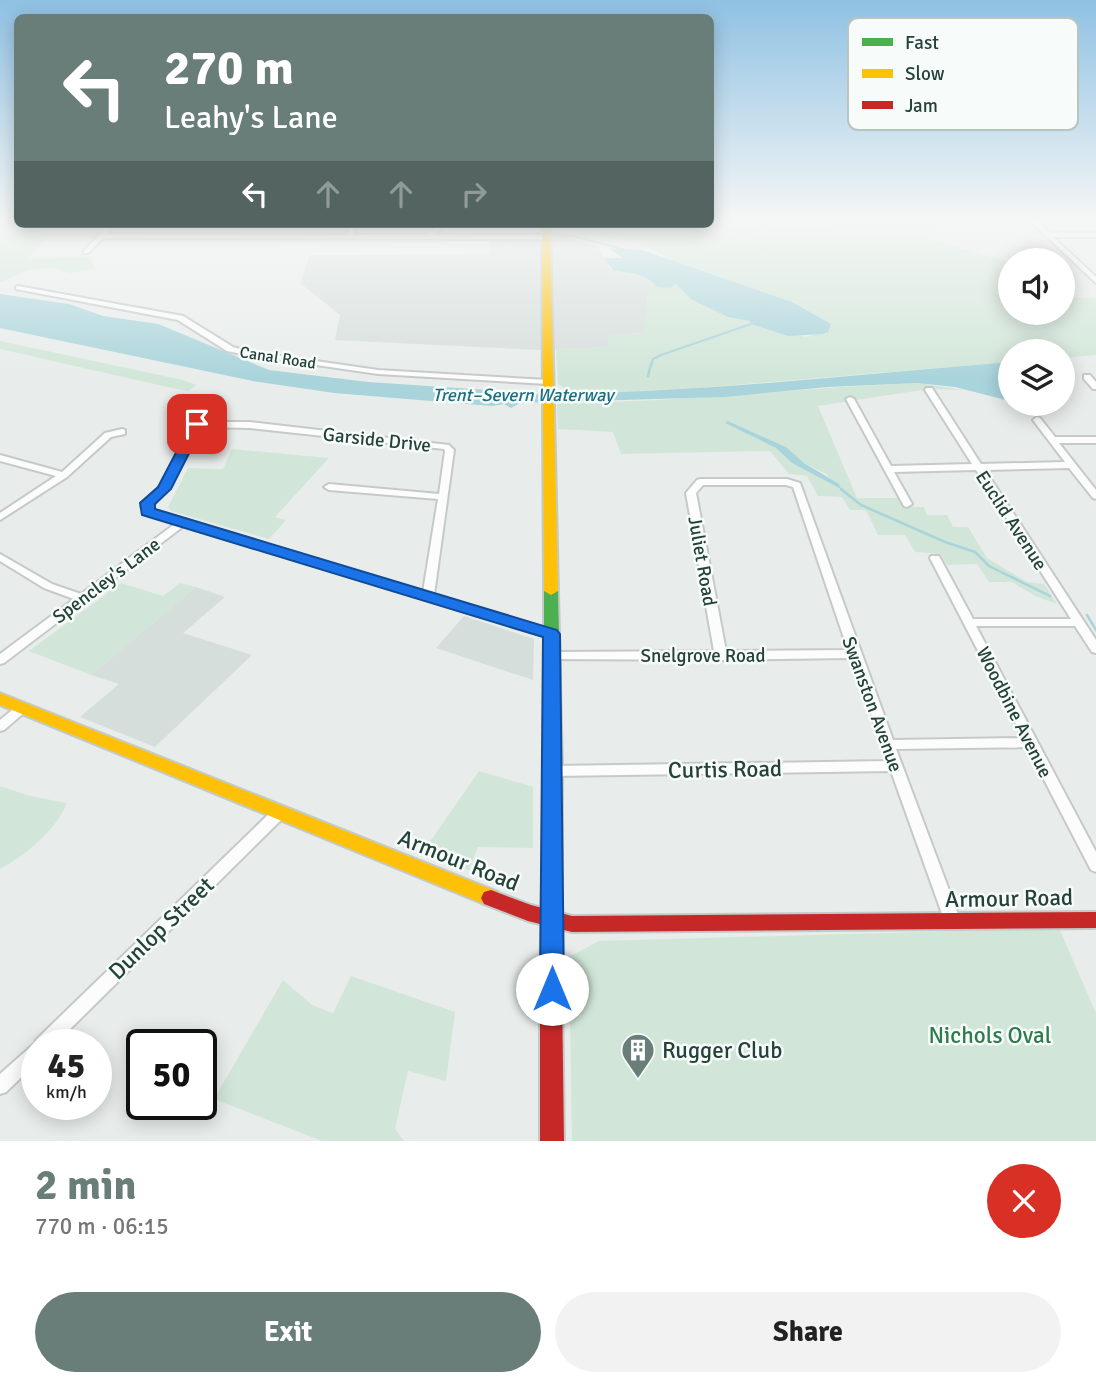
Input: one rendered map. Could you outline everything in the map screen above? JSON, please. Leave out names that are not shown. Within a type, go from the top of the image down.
[{"type":"main road","points":[[547,272],[553,771],[552,1141]]},
{"type":"main road","name":"Armour Road","points":[[0,699],[528,913],[572,925],[1096,920]]},
{"type":"street","name":"Canal Road","points":[[18,288],[180,318],[230,349],[247,353],[378,372],[548,387]]},
{"type":"street","points":[[1087,377],[1096,387]]},
{"type":"street","name":"Euclid Avenue","points":[[929,390],[1096,649]]},
{"type":"street","points":[[850,399],[907,504]]},
{"type":"street","name":"Spencley's Lane","points":[[183,523],[151,513],[146,506],[164,489],[207,404]]},
{"type":"street","points":[[1037,420],[1096,496]]},
{"type":"street","name":"Garside Drive","points":[[197,424],[250,425],[446,447],[450,450],[428,597]]},
{"type":"street","points":[[0,517],[64,475],[108,435],[122,432]]},
{"type":"street","points":[[1053,440],[1096,440]]},
{"type":"street","points":[[0,458],[64,475]]},
{"type":"street","points":[[890,469],[1071,465]]},
{"type":"street","name":"Juliet Road","points":[[720,656],[691,493],[700,482],[797,485]]},
{"type":"street","name":"Swanston Avenue","points":[[797,485],[855,654],[953,922]]},
{"type":"street","points":[[329,487],[442,497]]},
{"type":"street","points":[[183,523],[551,634]]},
{"type":"street","name":"Spencley's Lane","points":[[0,660],[183,523]]},
{"type":"street","points":[[0,557],[48,586],[83,598]]},
{"type":"street","name":"Woodbine Avenue","points":[[934,558],[1096,866]]},
{"type":"street","points":[[970,623],[1079,622]]},
{"type":"street","name":"Snelgrove Road","points":[[552,656],[855,654]]},
{"type":"street","points":[[0,727],[21,709]]},
{"type":"street","points":[[888,745],[1030,742]]},
{"type":"street","name":"Curtis Road","points":[[553,771],[896,766]]},
{"type":"street","name":"Dunlop Street","points":[[58,1029],[280,812]]},
{"type":"street","points":[[0,1086],[21,1066]]},
{"type":"shaded area","points":[[304,272],[611,272],[634,276],[649,283],[644,333],[610,335],[608,347],[540,350],[335,340],[340,315],[300,283]]},
{"type":"shaded area","points":[[196,587],[225,597],[183,633],[252,655],[155,747],[80,717],[119,684],[91,675]]},
{"type":"shaded area","points":[[464,616],[534,639],[533,680],[436,648]]},
{"type":"green space","points":[[0,272],[24,272],[0,282]]},
{"type":"green space","points":[[611,272],[639,274],[676,284],[728,317],[805,337],[828,331],[820,320],[792,302],[706,272],[998,272],[998,325],[1075,325],[1075,298],[1096,298],[1096,355],[1075,357],[1075,339],[998,339],[998,363],[664,391],[572,395],[558,384],[556,349],[608,347],[610,335],[644,333],[649,283],[634,276]]},
{"type":"green space","points":[[0,341],[197,385],[188,391],[172,388],[0,349]]},
{"type":"green space","points":[[917,383],[964,390],[928,389],[818,406],[857,498],[898,498],[903,507],[924,507],[927,515],[947,515],[953,527],[968,527],[987,558],[1027,582],[1044,584],[1057,604],[1035,596],[1012,582],[989,582],[977,564],[947,565],[941,554],[915,552],[905,535],[878,535],[866,510],[850,510],[842,497],[818,496],[807,476],[789,474],[770,451],[621,454],[613,432],[558,429],[557,403],[647,401]],"holes":[[[728,421],[786,447],[804,463],[826,474],[840,488],[792,463],[776,448],[725,423]]]},
{"type":"green space","points":[[232,449],[329,458],[275,517],[286,520],[269,539],[171,511],[168,507],[188,468],[223,469]]},
{"type":"green space","points":[[121,583],[163,596],[180,583],[196,587],[91,675],[29,651]]},
{"type":"green space","points":[[479,771],[533,787],[533,848],[478,847],[469,870],[422,853]]},
{"type":"green space","points":[[0,786],[30,796],[67,803],[56,823],[39,841],[0,869]]},
{"type":"green space","name":"Nichols Oval","points":[[1059,928],[1096,1013],[1096,1141],[572,1141],[569,957],[599,941]]},
{"type":"green space","points":[[351,976],[455,1012],[446,1081],[408,1071],[395,1129],[404,1141],[322,1141],[217,1100],[217,1094],[283,980],[312,1005],[333,1013]]},
{"type":"water","points":[[625,272],[706,272],[792,302],[831,324],[828,332],[823,334],[788,336],[751,324],[750,321],[728,317],[691,299],[676,284],[670,288],[657,287],[643,276]]},
{"type":"water","name":"Trent–Severn Waterway","points":[[0,294],[69,304],[103,316],[158,324],[269,370],[368,382],[488,390],[504,395],[513,391],[519,394],[642,391],[998,363],[998,398],[955,387],[917,383],[828,387],[724,397],[520,403],[511,408],[504,404],[492,406],[334,393],[253,381],[0,328]]},
{"type":"water","points":[[728,421],[786,447],[804,463],[839,484],[841,489],[792,463],[776,448],[725,423]]},
{"type":"waterway","points":[[651,366],[653,359],[661,355],[751,324]]},
{"type":"waterway","points":[[648,376],[651,364]]},
{"type":"waterway","points":[[841,489],[861,505],[945,542],[975,552],[989,566],[1050,596]]},
{"type":"waterway","points":[[1087,615],[1096,630]]},
{"type":"traffic: fast","points":[[551,591],[551,991]]},
{"type":"traffic: slow","points":[[547,272],[551,591]]},
{"type":"traffic: slow","points":[[0,699],[491,898]]},
{"type":"traffic: jam","points":[[491,898],[528,913],[572,924],[1096,920]]},
{"type":"traffic: jam","points":[[551,991],[552,1141]]},
{"type":"place","name":"Rugger Club","points":[[638,1080]]},
{"type":"route","points":[[197,424],[164,489],[147,503],[148,512],[551,634],[552,989]]}]
